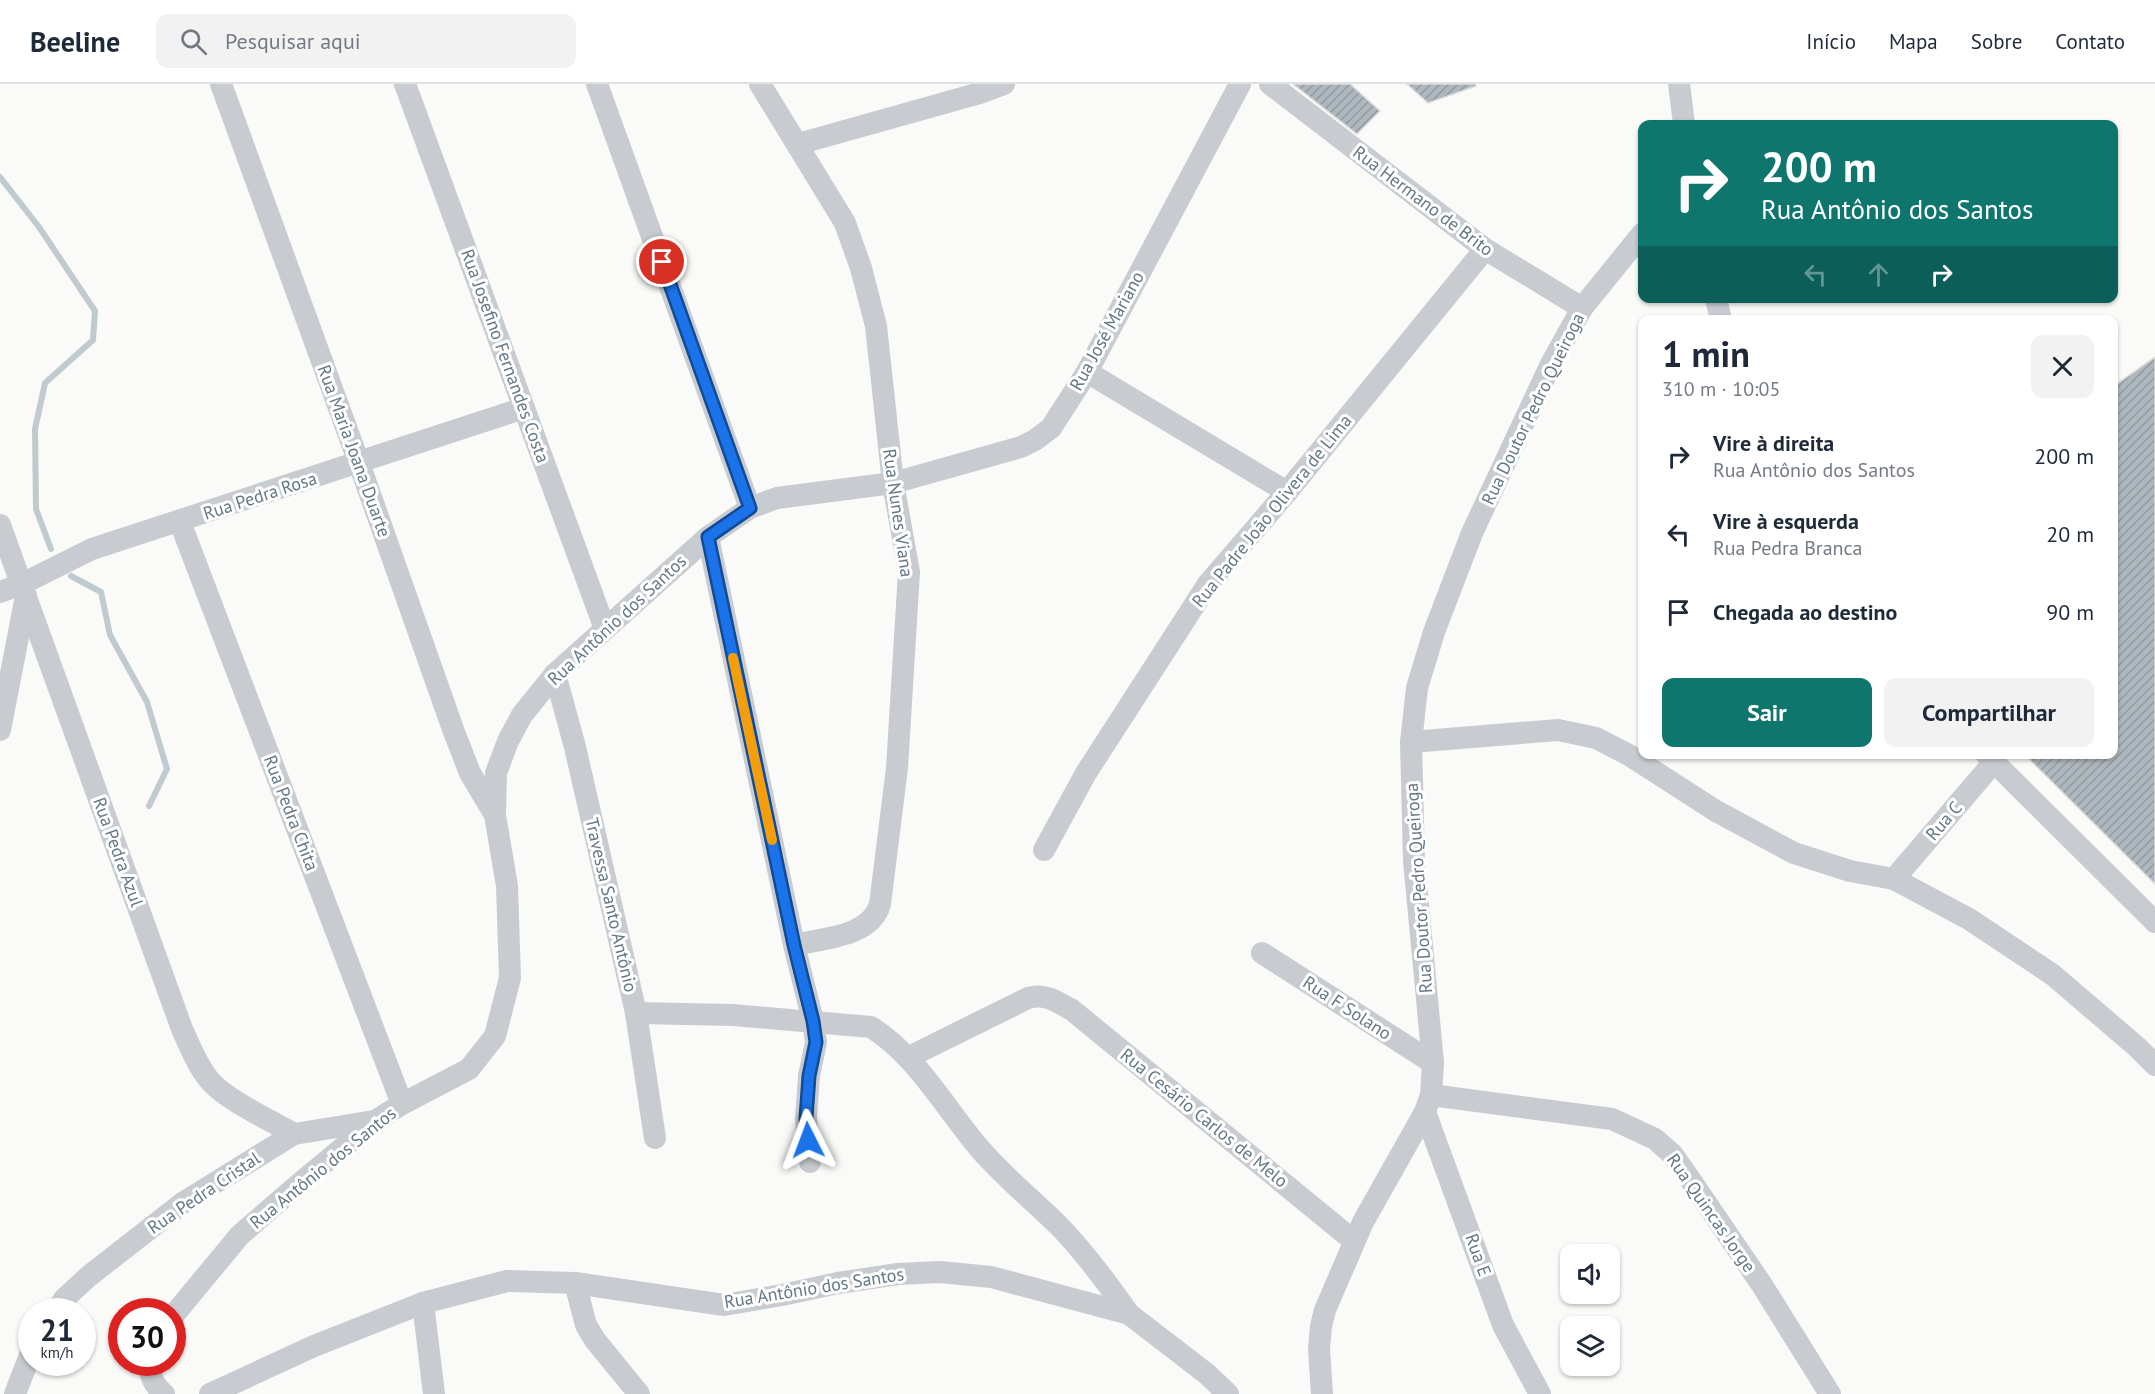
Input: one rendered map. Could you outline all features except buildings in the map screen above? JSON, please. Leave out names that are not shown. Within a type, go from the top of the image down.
[{"type":"street","name":"Rua Maria Joana Duarte","points":[[221,84],[454,732],[470,773],[495,815]]},
{"type":"street","name":"Rua Josefino Fernandes Costa","points":[[405,84],[604,629]]},
{"type":"street","points":[[597,84],[750,508]]},
{"type":"street","name":"Rua Nunes Viana","points":[[760,84],[844,223],[861,268],[876,326],[893,483],[909,572],[897,768],[877,915],[873,920],[852,932],[794,945]]},
{"type":"street","points":[[798,144],[980,93],[1004,84]]},
{"type":"street","name":"Rua José Mariano","points":[[893,483],[1021,447],[1035,440],[1050,428],[1087,372],[1240,84]]},
{"type":"street","name":"Rua Hermano de Brito","points":[[1270,84],[1485,249],[1582,308]]},
{"type":"street","points":[[1679,84],[1684,120]]},
{"type":"street","name":"Rua Doutor Pedro Queiroga","points":[[1322,1394],[1319,1349],[1321,1326],[1326,1310],[1354,1241],[1428,1103],[1433,1063],[1414,861],[1411,742],[1417,688],[1434,632],[1472,533],[1551,364],[1582,308],[1638,239]]},
{"type":"street","name":"Rua Padre João Olivera de Lima","points":[[1044,850],[1086,773],[1208,584],[1287,492],[1485,249]]},
{"type":"street","points":[[1087,372],[1287,492]]},
{"type":"street","name":"Rua Pedra Rosa","points":[[0,592],[24,590],[92,549],[524,408]]},
{"type":"street","name":"Rua Antônio dos Santos","points":[[186,1300],[240,1235],[375,1121],[402,1104],[469,1069],[495,1036],[510,978],[507,886],[495,815],[496,773],[508,741],[522,715],[555,674],[708,537],[750,508],[777,498],[893,483]]},
{"type":"street","name":"Rua Pedra Chita","points":[[180,522],[402,1104]]},
{"type":"street","name":"Rua Pedra Azul","points":[[0,525],[182,1029],[211,1082],[229,1096],[294,1134]]},
{"type":"street","points":[[708,537],[794,945],[813,1021],[816,1042],[809,1076],[806,1118],[810,1162]]},
{"type":"street","points":[[0,730],[24,590]]},
{"type":"street","name":"Travessa Santo Antônio","points":[[555,674],[572,737],[636,1014],[655,1138]]},
{"type":"street","points":[[1411,742],[1558,730],[1596,738],[1629,755],[1716,811],[1794,853],[1850,871],[1894,879],[1969,920],[2053,975],[2138,1047],[2155,1065]]},
{"type":"street","name":"Rua C","points":[[1894,879],[1989,759]]},
{"type":"street","points":[[1991,759],[2155,922]]},
{"type":"street","name":"Rua F Solano","points":[[1262,953],[1433,1063]]},
{"type":"street","name":"Rua Cesário Carlos de Melo","points":[[909,1057],[1029,998],[1039,995],[1052,999],[1072,1010],[1354,1241]]},
{"type":"street","points":[[636,1014],[732,1015],[813,1021],[871,1027],[883,1034],[909,1057],[978,1147],[1009,1181],[1060,1228],[1097,1269],[1129,1314]]},
{"type":"street","name":"Rua E","points":[[1428,1103],[1503,1325],[1540,1394]]},
{"type":"street","name":"Rua Quincas Jorge","points":[[1428,1103],[1612,1119],[1655,1140],[1672,1154],[1685,1172],[1762,1286],[1830,1394]]},
{"type":"street","name":"Rua Pedra Cristal","points":[[65,1298],[89,1276],[184,1202],[294,1134],[375,1121]]},
{"type":"street","name":"Rua Antônio dos Santos","points":[[210,1394],[314,1346],[423,1303],[507,1281],[575,1283],[724,1305],[838,1283],[898,1274],[940,1272],[991,1277],[1129,1314],[1207,1374],[1227,1394]]},
{"type":"street","points":[[575,1283],[578,1302],[586,1325],[595,1340],[639,1394]]},
{"type":"street","points":[[423,1303],[434,1394]]},
{"type":"street","points":[[15,1394],[22,1376]]},
{"type":"street","points":[[151,1376],[164,1394]]},
{"type":"waterway","points":[[0,177],[39,227],[95,311],[93,340],[45,383],[35,429],[36,509],[51,549]]},
{"type":"waterway","points":[[71,576],[101,592],[110,635],[147,702],[167,769],[149,806]]},
{"type":"slow traffic","points":[[733,658],[772,840]]},
{"type":"route","points":[[662,262],[750,508],[708,537],[794,945],[813,1021],[816,1042],[809,1076],[806,1118],[808,1140]]}]
